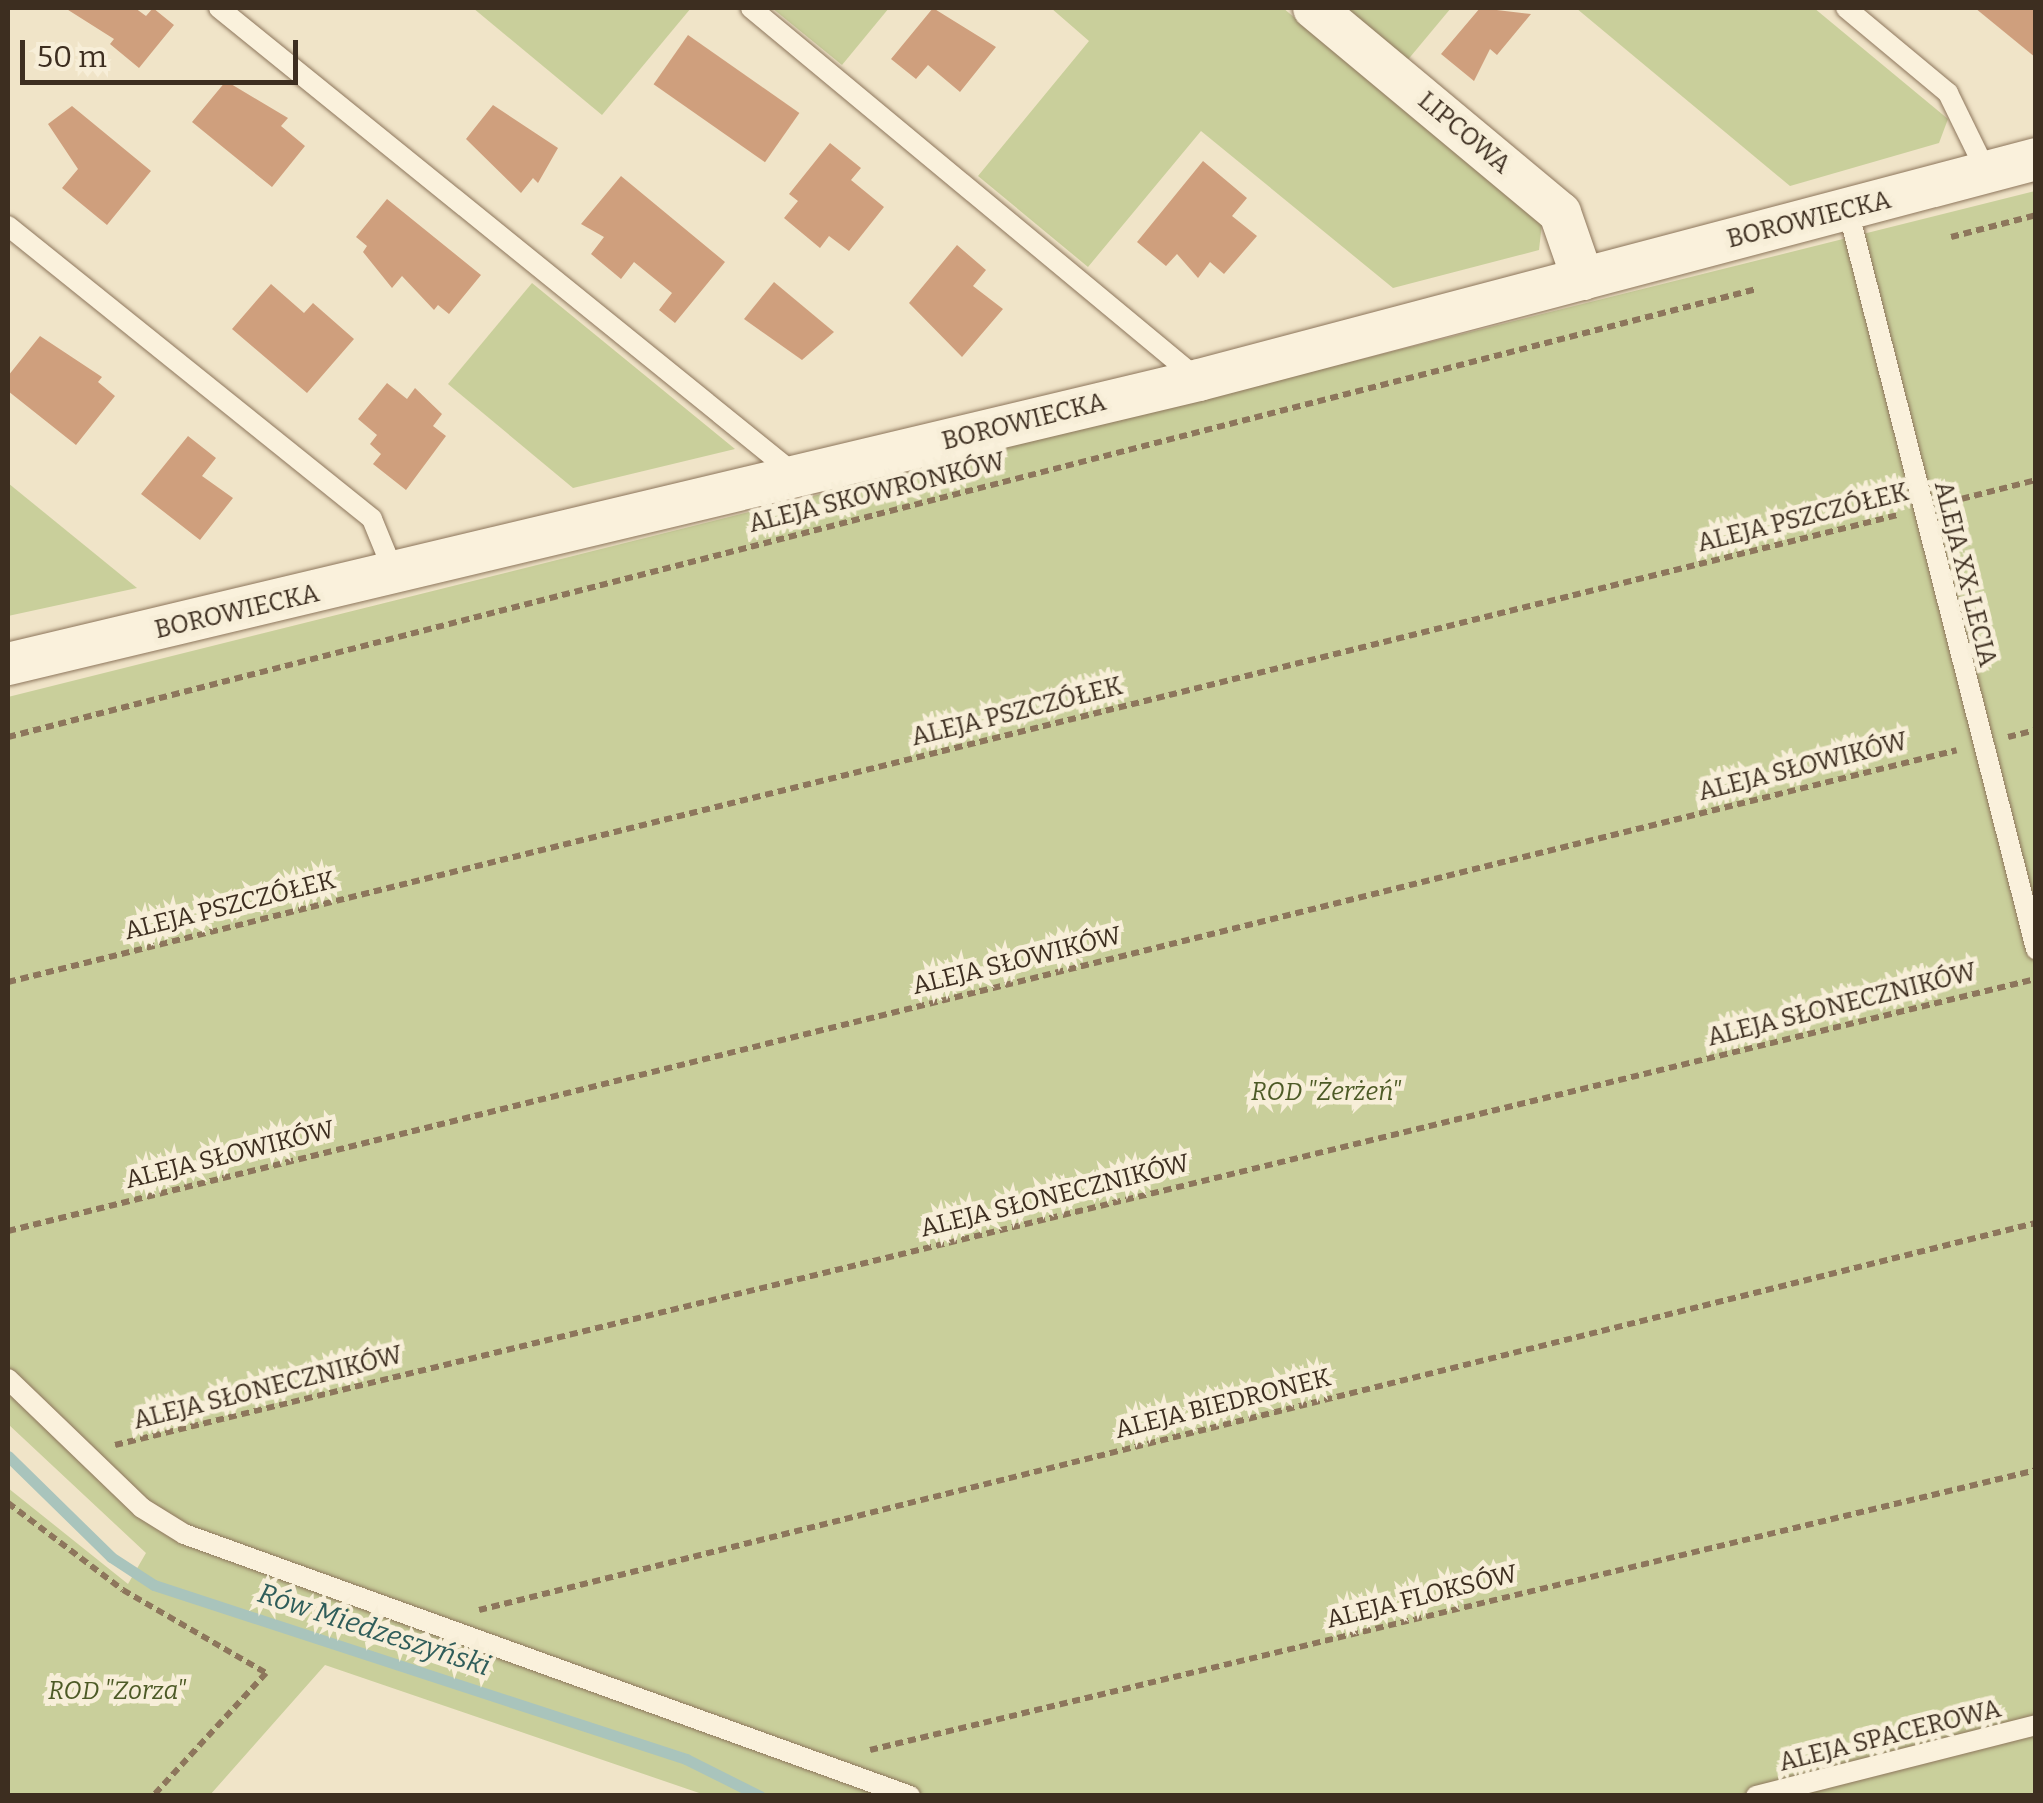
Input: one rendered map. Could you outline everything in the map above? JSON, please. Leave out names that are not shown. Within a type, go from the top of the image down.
[{"type":"street","name":"LIPCOWA","points":[[1314,8],[1560,213],[1583,279]]},
{"type":"street","name":"BOROWIECKA","points":[[8,664],[396,576],[1198,380],[2036,159]]},
{"type":"lane","points":[[219,8],[798,477]]},
{"type":"lane","points":[[752,8],[1198,380]]},
{"type":"lane","points":[[1846,8],[1948,93],[1987,172]]},
{"type":"lane","name":"ALEJA XX-LECIA","points":[[1848,210],[2036,949]]},
{"type":"lane","points":[[8,226],[372,518],[396,576]]},
{"type":"lane","points":[[8,1380],[84,1453],[184,1534],[420,1624],[910,1796]]},
{"type":"lane","name":"ALEJA SPACEROWA","points":[[1756,1796],[2036,1726]]},
{"type":"path","points":[[1951,237],[2036,215]]},
{"type":"path","name":"ALEJA SKOWRONKÓW","points":[[8,737],[1757,288]]},
{"type":"path","name":"ALEJA PSZCZÓŁEK","points":[[8,982],[2036,480]]},
{"type":"path","name":"ALEJA SŁOWIKÓW","points":[[8,1231],[2036,730]]},
{"type":"path","name":"ALEJA SŁONECZNIKÓW","points":[[84,1453],[2036,979]]},
{"type":"path","name":"ALEJA BIEDRONEK","points":[[420,1624],[2036,1223]]},
{"type":"path","name":"ALEJA FLOKSÓW","points":[[817,1763],[2036,1470]]},
{"type":"path","points":[[8,1502],[122,1590],[266,1673],[153,1796]]},
{"type":"green space","points":[[473,8],[691,8],[602,115]]},
{"type":"green space","points":[[772,8],[889,8],[842,65]]},
{"type":"green space","points":[[1051,8],[1283,8],[1542,223],[1539,250],[1393,288],[1201,131],[1088,267],[978,176],[1089,41]]},
{"type":"green space","points":[[1342,8],[1451,8],[1406,62]]},
{"type":"green space","points":[[1576,8],[1814,8],[1948,119],[1939,143],[1790,186]]},
{"type":"green space","name":"ROD \"Żerżeń\"","points":[[2035,191],[2035,1795],[705,1795],[325,1665],[210,1795],[8,1795],[8,1488],[128,1584],[146,1553],[8,1424],[8,697]]},
{"type":"green space","points":[[532,283],[735,449],[573,488],[448,384]]},
{"type":"green space","points":[[8,483],[137,588],[8,616]]},
{"type":"building","points":[[65,8],[135,8],[146,16],[153,8],[174,25],[139,68],[110,44],[114,39]]},
{"type":"building","points":[[933,8],[996,47],[960,92],[928,65],[916,79],[891,59]]},
{"type":"building","points":[[1480,8],[1531,14],[1497,55],[1490,49],[1474,81],[1441,54]]},
{"type":"building","points":[[1975,8],[2036,8],[2036,58]]},
{"type":"building","points":[[688,35],[799,113],[765,162],[654,84]]},
{"type":"building","points":[[226,81],[288,118],[281,126],[305,146],[272,187],[192,122]]},
{"type":"building","points":[[493,105],[558,148],[538,183],[533,178],[521,193],[466,139]]},
{"type":"building","points":[[72,106],[151,171],[107,225],[62,188],[78,169],[48,124]]},
{"type":"building","points":[[830,143],[861,168],[851,180],[884,207],[849,251],[829,236],[820,248],[784,218],[798,201],[789,194]]},
{"type":"building","points":[[1203,161],[1247,198],[1232,216],[1257,236],[1224,274],[1210,262],[1198,278],[1177,254],[1166,266],[1137,242]]},
{"type":"building","points":[[621,176],[725,262],[675,323],[659,310],[672,293],[634,262],[621,279],[591,254],[604,237],[581,224]]},
{"type":"building","points":[[387,199],[481,275],[449,314],[438,305],[434,310],[402,276],[392,288],[363,252],[367,246],[356,237]]},
{"type":"building","points":[[957,245],[986,270],[973,286],[1003,309],[962,357],[909,303]]},
{"type":"building","points":[[774,282],[834,332],[802,360],[744,319]]},
{"type":"building","points":[[271,284],[304,313],[313,303],[354,339],[307,393],[232,329]]},
{"type":"building","points":[[40,336],[102,377],[98,382],[115,396],[76,445],[8,391],[8,376]]},
{"type":"building","points":[[387,383],[407,399],[415,388],[442,414],[433,426],[446,436],[406,490],[373,464],[381,454],[370,444],[377,435],[358,419]]},
{"type":"building","points":[[188,436],[216,458],[202,476],[233,498],[200,540],[141,494]]},
{"type":"waterway","name":"Rów Miedzeszyński","points":[[8,1456],[111,1557],[154,1585],[686,1759],[760,1796]]},
{"type":"park label","name":"ROD \"Zorza\"","points":[[117,1691]]}]
